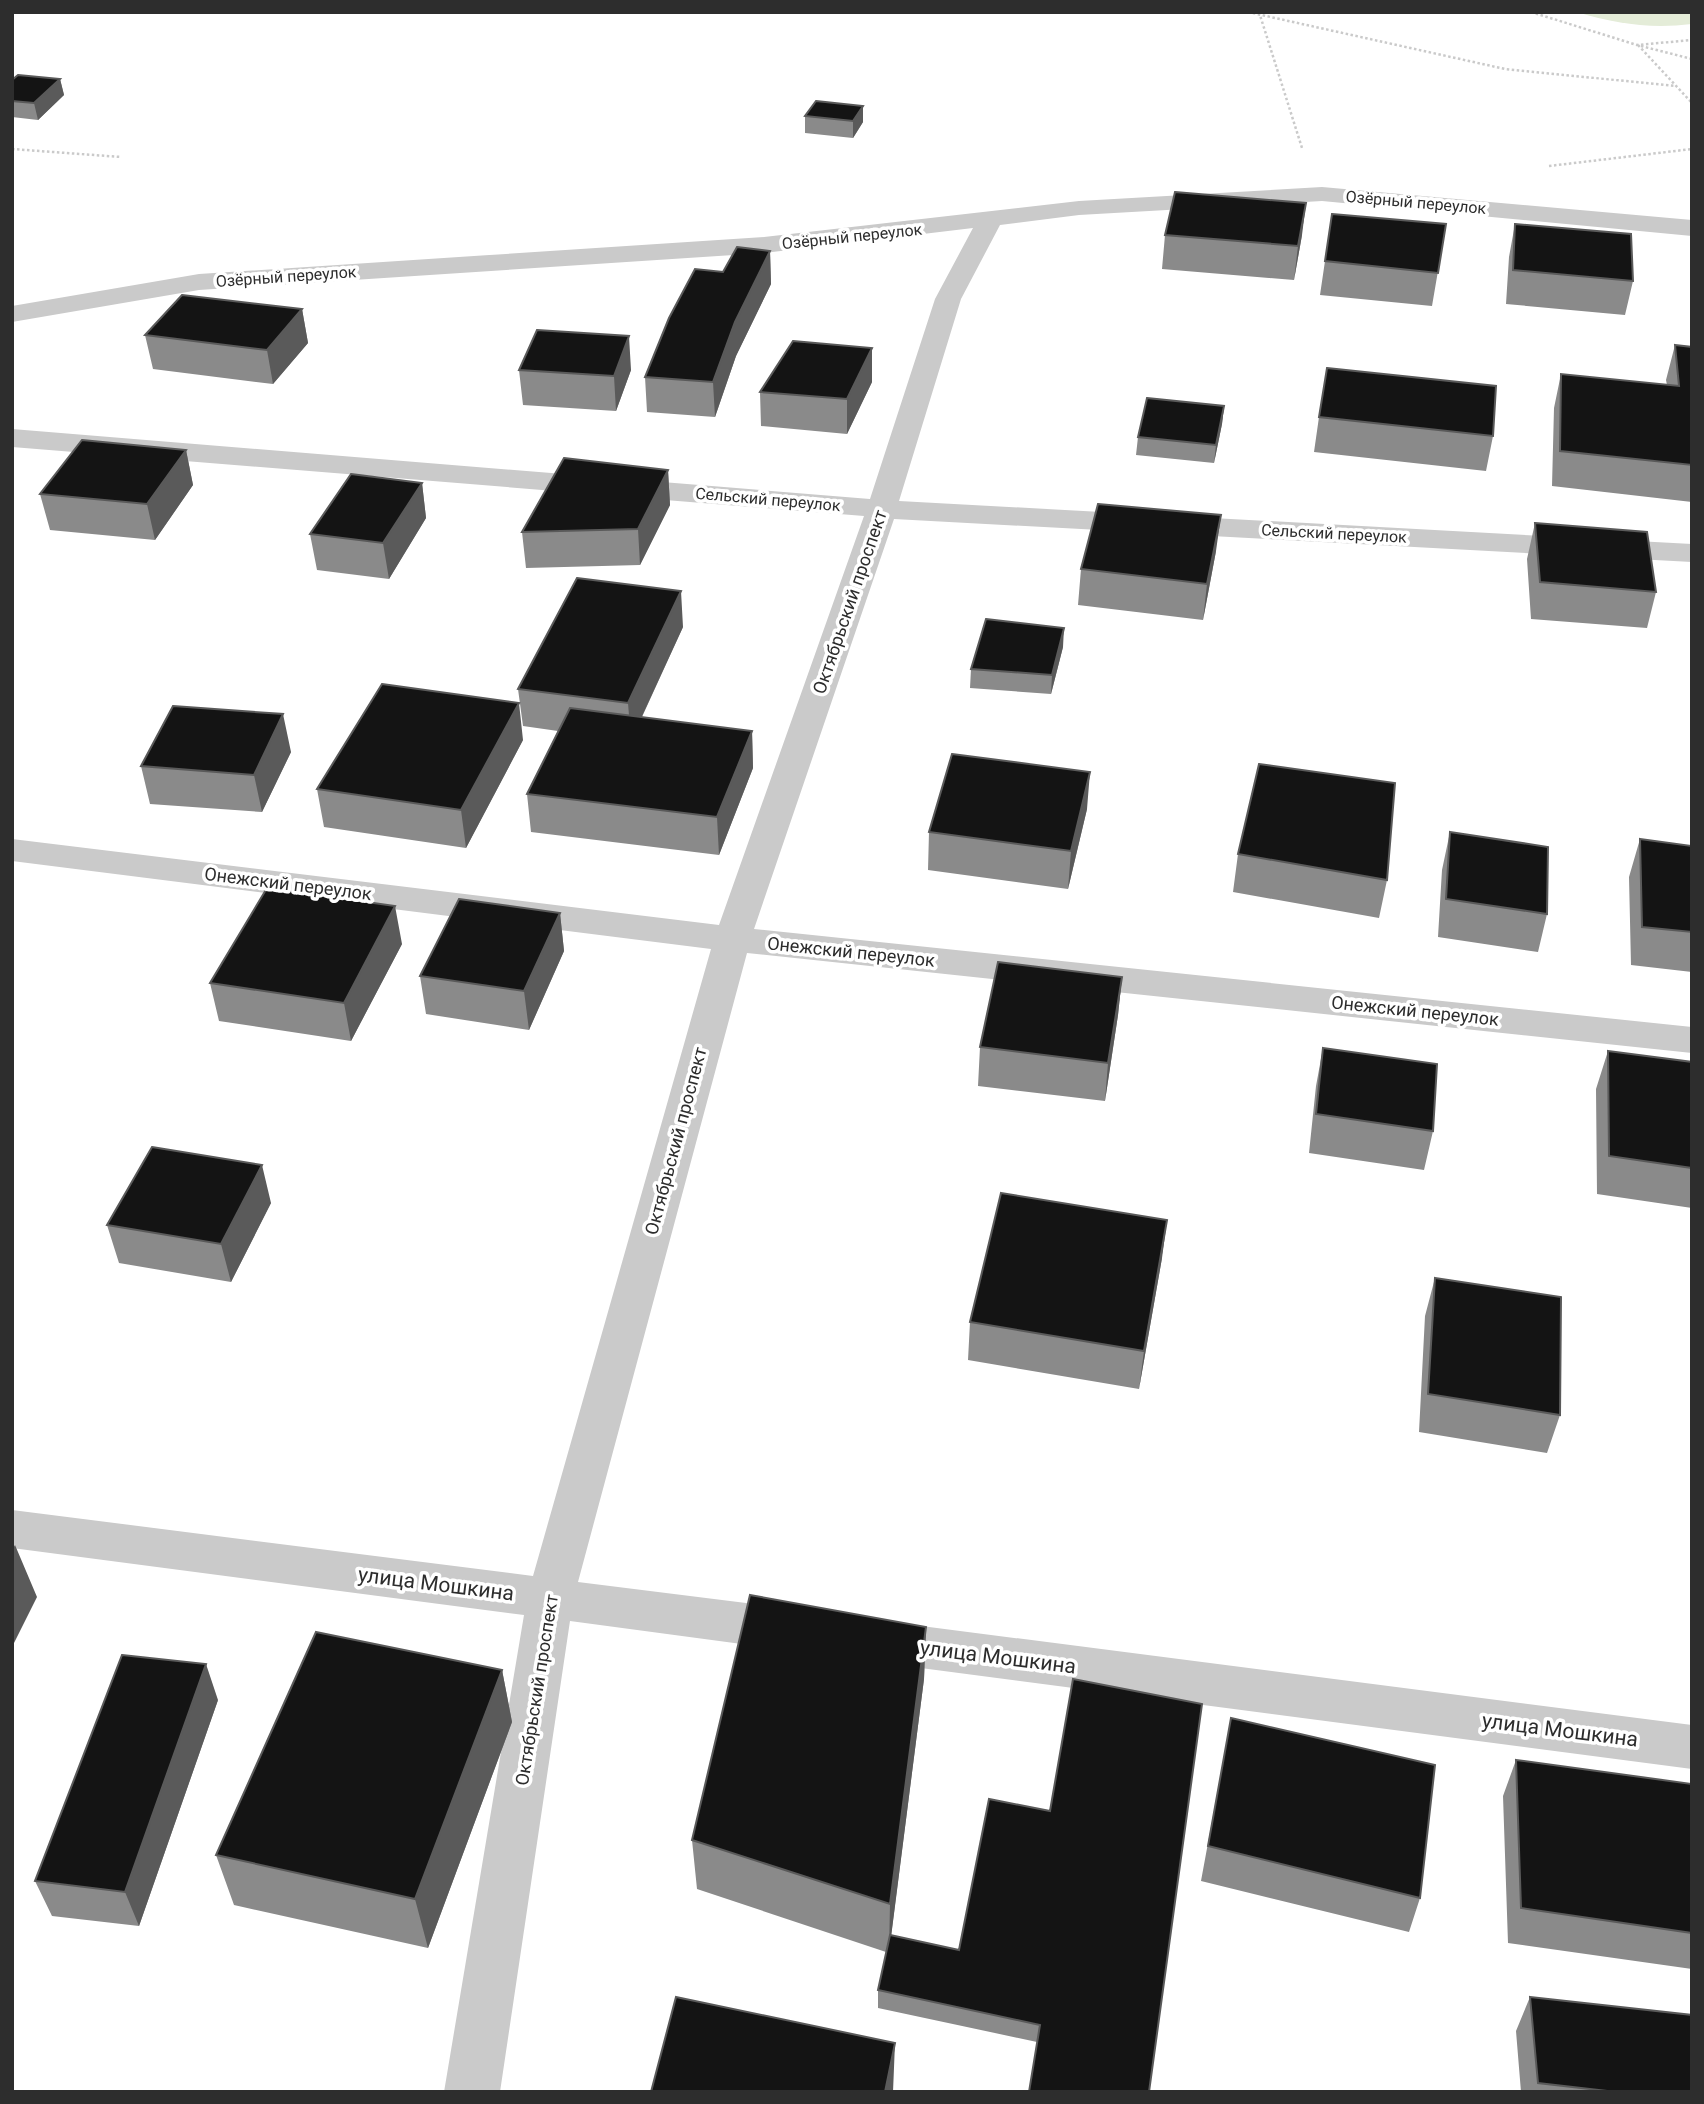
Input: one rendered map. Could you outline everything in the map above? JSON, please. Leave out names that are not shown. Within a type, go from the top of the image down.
[{"type":"street","name":"Озёрный переулок","points":[[12,314],[199,282],[764,245],[1080,208],[1322,194],[1692,228]]},
{"type":"street","name":"Октябрьский проспект","points":[[472,2092],[551,1599],[732,939],[882,509],[948,299],[989,220]]},
{"type":"street","name":"Сельский переулок","points":[[12,438],[882,509],[1692,553]]},
{"type":"street","name":"Онежский переулок","points":[[12,850],[732,939],[1692,1040]]},
{"type":"street","name":"улица Мошкина","points":[[12,1529],[1692,1747]]},
{"type":"path","points":[[1248,12],[1505,69],[1675,86]]},
{"type":"path","points":[[1531,12],[1692,59]]},
{"type":"path","points":[[1259,13],[1298,139],[1322,194]]},
{"type":"path","points":[[1637,45],[1692,40]]},
{"type":"path","points":[[1637,45],[1692,103]]},
{"type":"path","points":[[12,149],[121,157]]},
{"type":"path","points":[[1541,166],[1692,149]]},
{"type":"green space","points":[[1577,12],[1692,12],[1692,24],[1634,24]]},
{"type":"building","points":[[18,75],[60,79],[34,103],[12,101],[12,80]]},
{"type":"building","points":[[816,101],[863,106],[853,121],[805,116]]},
{"type":"building","points":[[1175,192],[1306,203],[1298,246],[1165,235]]},
{"type":"building","points":[[1332,214],[1446,224],[1438,273],[1325,261]]},
{"type":"building","points":[[1515,224],[1631,234],[1633,281],[1513,270]]},
{"type":"building","points":[[737,247],[770,251],[735,322],[713,382],[645,377],[669,318],[695,269],[723,272]]},
{"type":"building","points":[[182,295],[302,309],[267,350],[145,335]]},
{"type":"building","points":[[537,330],[629,336],[614,376],[519,370]]},
{"type":"building","points":[[793,341],[872,348],[847,399],[760,392]]},
{"type":"building","points":[[1675,345],[1692,347],[1692,465],[1560,451],[1561,374],[1679,386]]},
{"type":"building","points":[[1327,368],[1496,386],[1493,436],[1319,417]]},
{"type":"building","points":[[1147,398],[1224,406],[1216,445],[1138,437]]},
{"type":"building","points":[[82,440],[186,450],[147,504],[40,494]]},
{"type":"building","points":[[564,458],[668,470],[638,529],[522,532]]},
{"type":"building","points":[[351,474],[422,483],[383,543],[310,534]]},
{"type":"building","points":[[1098,504],[1221,515],[1207,584],[1081,569]]},
{"type":"building","points":[[1535,523],[1647,532],[1656,592],[1540,582]]},
{"type":"building","points":[[577,578],[681,591],[628,703],[518,689]]},
{"type":"building","points":[[986,619],[1064,628],[1052,675],[971,669]]},
{"type":"building","points":[[382,684],[519,703],[461,810],[317,789]]},
{"type":"building","points":[[173,706],[283,714],[254,775],[141,766]]},
{"type":"building","points":[[570,708],[752,731],[717,817],[527,794]]},
{"type":"building","points":[[952,754],[1090,772],[1071,851],[929,832]]},
{"type":"building","points":[[1259,764],[1395,783],[1387,880],[1238,854]]},
{"type":"building","points":[[1450,832],[1548,847],[1547,914],[1446,899]]},
{"type":"building","points":[[1640,839],[1692,846],[1692,932],[1642,927]]},
{"type":"building","points":[[267,888],[395,906],[344,1003],[210,983]]},
{"type":"building","points":[[459,899],[560,913],[524,991],[420,976]]},
{"type":"building","points":[[998,962],[1122,977],[1108,1063],[980,1047]]},
{"type":"building","points":[[1323,1048],[1437,1064],[1433,1131],[1316,1114]]},
{"type":"building","points":[[1608,1051],[1692,1062],[1692,1168],[1609,1156]]},
{"type":"building","points":[[152,1147],[262,1165],[221,1244],[107,1225]]},
{"type":"building","points":[[1001,1193],[1167,1220],[1144,1351],[970,1322]]},
{"type":"building","points":[[1435,1278],[1561,1297],[1560,1415],[1428,1394]]},
{"type":"building","points":[[750,1595],[926,1627],[890,1904],[692,1840]]},
{"type":"building","points":[[316,1632],[502,1670],[415,1899],[216,1855]]},
{"type":"building","points":[[122,1655],[206,1664],[125,1892],[35,1881]]},
{"type":"building","points":[[1073,1679],[1202,1704],[1149,2092],[1029,2092],[1040,2025],[878,1990],[890,1935],[959,1950],[989,1799],[1050,1811]]},
{"type":"building","points":[[1231,1718],[1435,1765],[1420,1898],[1208,1846]]},
{"type":"building","points":[[1516,1760],[1692,1784],[1692,1933],[1521,1908]]},
{"type":"building","points":[[676,1997],[895,2043],[885,2092],[651,2092]]},
{"type":"building","points":[[1530,1997],[1692,2015],[1692,2092],[1616,2092],[1538,2083]]}]
